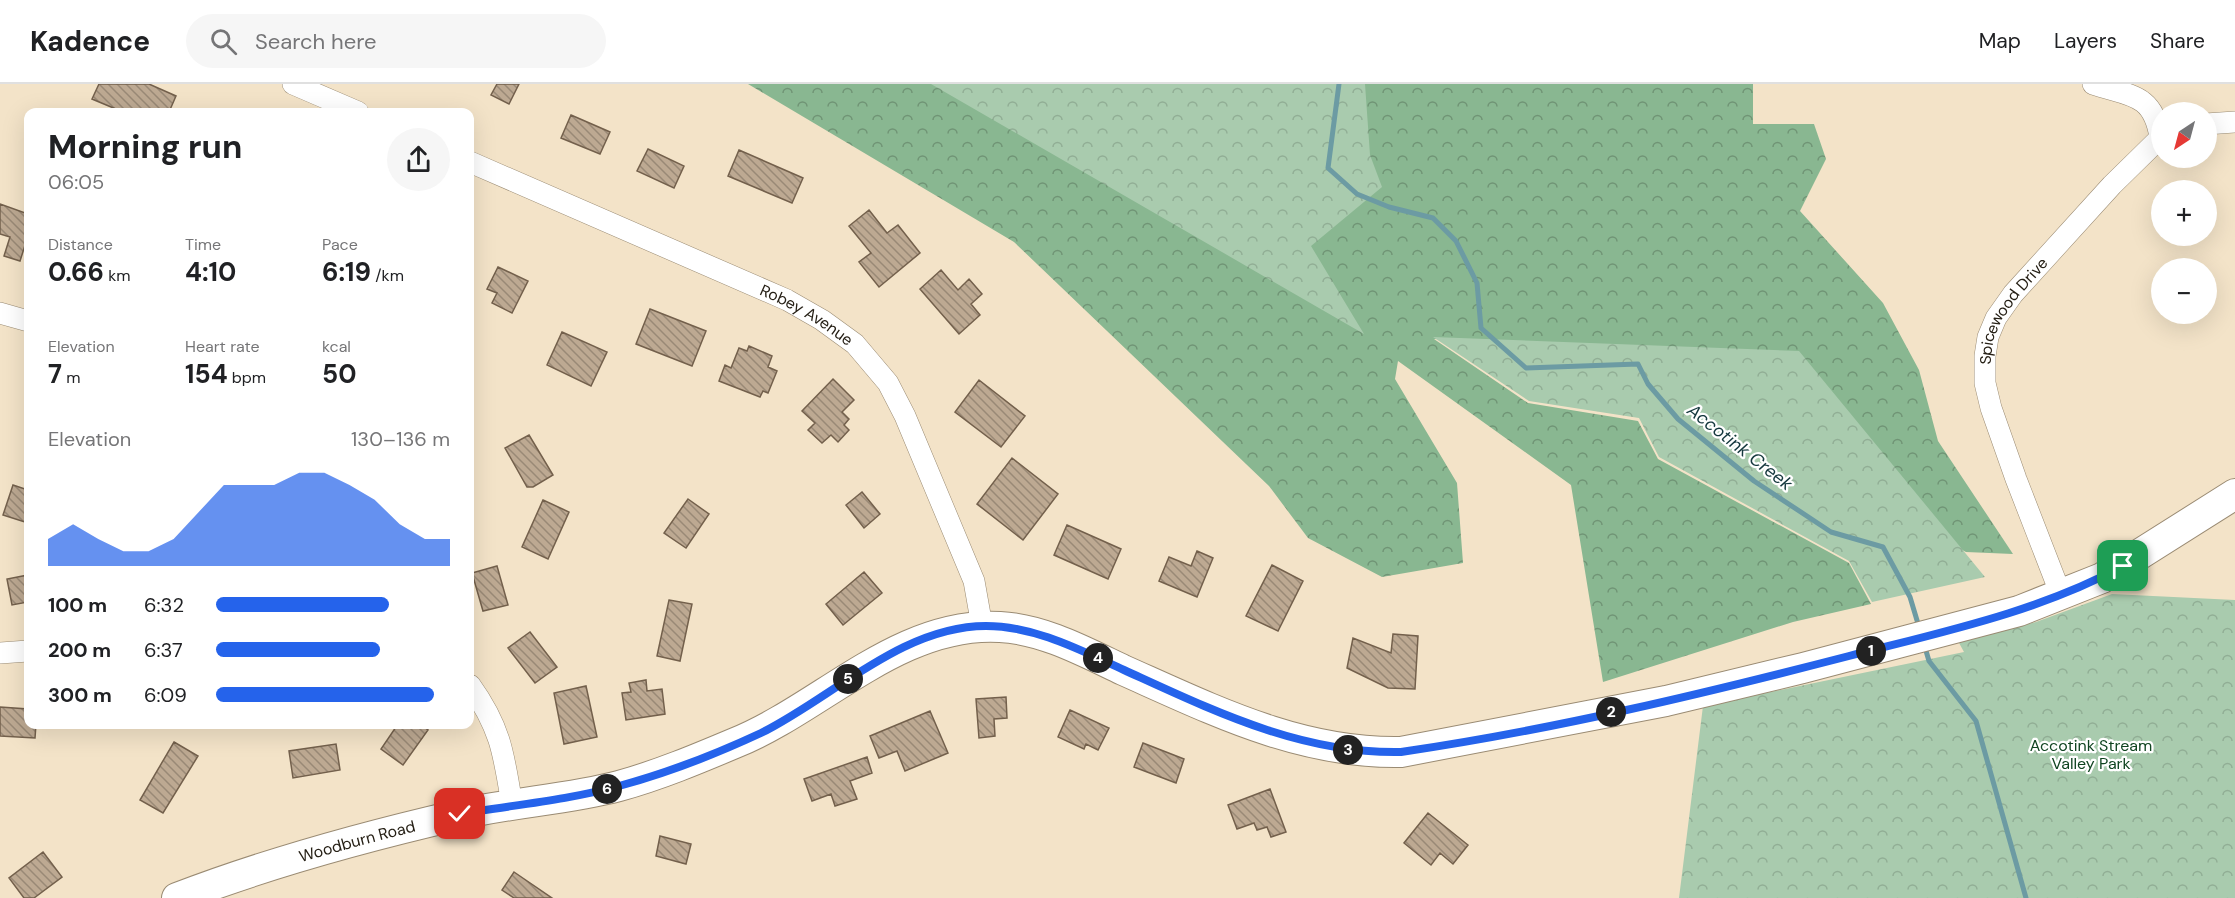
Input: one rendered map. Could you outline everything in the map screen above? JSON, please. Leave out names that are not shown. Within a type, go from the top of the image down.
[{"type":"street","points":[[293,84],[349,108]]},
{"type":"street","points":[[2093,84],[2130,93],[2143,101],[2151,113]]},
{"type":"street","points":[[2217,123],[2235,122]]},
{"type":"street","name":"Spicewood Drive","points":[[2061,595],[1991,408],[1986,383],[1985,357],[1988,338],[1996,318],[2013,294],[2112,185],[2151,147]]},
{"type":"street","name":"Robey Avenue","points":[[474,164],[788,300],[822,320],[855,344],[888,383],[905,416],[974,580],[982,626]]},
{"type":"street","points":[[0,313],[24,320]]},
{"type":"street","name":"Woodburn Road","points":[[177,898],[313,852],[460,814],[593,792],[662,773],[762,732],[897,652],[924,639],[959,629],[982,626],[1024,630],[1061,642],[1215,711],[1279,735],[1312,744],[1368,753],[1401,752],[1439,747],[1666,701],[2019,611],[2061,595],[2123,566],[2235,494]]},
{"type":"street","points":[[0,653],[24,651]]},
{"type":"street","points":[[474,691],[497,729],[512,805]]},
{"type":"green space","points":[[748,84],[1753,84],[1753,124],[1814,124],[1826,159],[1800,211],[1883,303],[1919,370],[1938,441],[2013,554],[1966,552],[1899,518],[1630,347],[1434,339],[1528,403],[1638,421],[1658,459],[1849,563],[1871,604],[1793,622],[1603,682],[1571,485],[1398,361],[1395,379],[1457,483],[1463,563],[1382,577],[1308,538],[1269,486],[1014,242]]},
{"type":"green space","points":[[931,84],[1365,84],[1370,155],[1382,187],[1311,246],[1364,334]]},
{"type":"green space","points":[[1433,337],[1799,351],[1985,577],[1872,602],[1849,561],[1659,457],[1639,418],[1529,401]]},
{"type":"green space","name":"Accotink Stream Valley Park","points":[[2112,594],[2235,600],[2235,898],[1679,898],[1703,706],[1964,652],[1958,641],[2036,622]]},
{"type":"building","points":[[99,84],[149,84],[176,96],[171,108],[113,108],[92,99]]},
{"type":"building","points":[[497,84],[519,84],[509,104],[491,95]]},
{"type":"building","points":[[571,115],[610,132],[600,154],[561,138]]},
{"type":"building","points":[[648,149],[684,166],[674,188],[637,171]]},
{"type":"building","points":[[739,150],[803,178],[792,203],[728,176]]},
{"type":"building","points":[[0,204],[24,213],[24,248],[20,261],[4,256],[10,237],[0,234]]},
{"type":"building","points":[[869,210],[887,233],[898,225],[920,253],[879,287],[859,262],[871,253],[849,226]]},
{"type":"building","points":[[498,267],[528,281],[512,313],[492,303],[497,293],[487,289]]},
{"type":"building","points":[[941,270],[958,290],[969,279],[982,294],[971,304],[980,315],[959,334],[920,289]]},
{"type":"building","points":[[650,309],[706,331],[692,366],[636,344]]},
{"type":"building","points":[[562,332],[607,352],[591,386],[547,365]]},
{"type":"building","points":[[749,346],[772,356],[768,367],[777,371],[768,393],[763,391],[760,397],[719,381],[725,365],[731,368],[739,348],[747,351]]},
{"type":"building","points":[[833,379],[854,400],[842,412],[849,419],[844,425],[849,430],[838,442],[831,435],[822,443],[808,430],[815,423],[802,411]]},
{"type":"building","points":[[979,380],[1025,416],[1001,447],[955,412]]},
{"type":"building","points":[[529,435],[553,475],[533,487],[527,487],[505,448]]},
{"type":"building","points":[[1012,458],[1058,494],[1023,540],[977,504]]},
{"type":"building","points":[[13,485],[24,489],[24,522],[3,515]]},
{"type":"building","points":[[862,492],[880,514],[864,528],[846,505]]},
{"type":"building","points":[[688,499],[709,514],[686,548],[664,533]]},
{"type":"building","points":[[543,500],[569,512],[548,559],[522,547]]},
{"type":"building","points":[[1067,525],[1121,549],[1108,579],[1054,555]]},
{"type":"building","points":[[1197,551],[1213,558],[1197,597],[1159,581],[1169,557],[1191,566]]},
{"type":"building","points":[[1272,565],[1303,581],[1278,631],[1246,616]]},
{"type":"building","points":[[497,566],[508,605],[483,611],[474,572]]},
{"type":"building","points":[[864,572],[882,593],[843,625],[826,604]]},
{"type":"building","points":[[24,576],[24,603],[12,605],[7,579]]},
{"type":"building","points":[[669,600],[692,604],[680,661],[657,656]]},
{"type":"building","points":[[530,632],[557,667],[535,683],[508,648]]},
{"type":"building","points":[[1393,634],[1418,636],[1415,689],[1388,688],[1347,668],[1353,638],[1391,653]]},
{"type":"building","points":[[646,680],[647,691],[662,689],[665,714],[626,720],[622,693],[631,692],[629,683]]},
{"type":"building","points":[[586,686],[597,737],[564,744],[554,693]]},
{"type":"building","points":[[1006,697],[1007,718],[994,719],[995,736],[979,738],[976,699]]},
{"type":"building","points":[[0,707],[24,709],[24,729],[36,729],[35,738],[0,736]]},
{"type":"building","points":[[1070,710],[1109,728],[1098,750],[1086,744],[1084,749],[1058,737]]},
{"type":"building","points":[[930,711],[948,753],[905,771],[897,751],[879,758],[870,736]]},
{"type":"building","points":[[395,729],[428,730],[403,765],[381,749]]},
{"type":"building","points":[[174,742],[198,756],[163,813],[140,800]]},
{"type":"building","points":[[1143,743],[1184,759],[1176,783],[1134,767]]},
{"type":"building","points":[[336,744],[340,770],[293,778],[289,751]]},
{"type":"building","points":[[867,757],[872,773],[850,781],[857,799],[835,806],[831,794],[812,801],[804,779]]},
{"type":"building","points":[[1270,789],[1286,832],[1271,837],[1267,827],[1257,830],[1254,823],[1237,829],[1228,805]]},
{"type":"building","points":[[1428,813],[1468,845],[1453,864],[1440,853],[1431,865],[1404,843]]},
{"type":"building","points":[[660,836],[691,844],[686,864],[656,856]]},
{"type":"building","points":[[43,852],[62,877],[34,898],[24,898],[9,878]]},
{"type":"building","points":[[514,872],[552,898],[514,898],[502,890]]},
{"type":"waterway","name":"Accotink Creek","points":[[1339,84],[1328,168],[1357,194],[1389,207],[1433,218],[1456,241],[1477,283],[1481,328],[1526,368],[1638,364],[1648,384],[1678,419],[1754,481],[1831,532],[1883,547],[1910,597],[1919,627]]},
{"type":"waterway","name":"Accotink Creek","points":[[1924,644],[1929,661],[1976,721],[2026,898]]},
{"type":"route","points":[[460,814],[593,792],[662,773],[762,732],[875,663],[924,639],[959,629],[982,626],[1024,630],[1061,642],[1215,711],[1279,735],[1339,749],[1368,753],[1401,752],[1439,747],[1666,701],[1869,651],[2019,611],[2080,588],[2123,566]]}]
